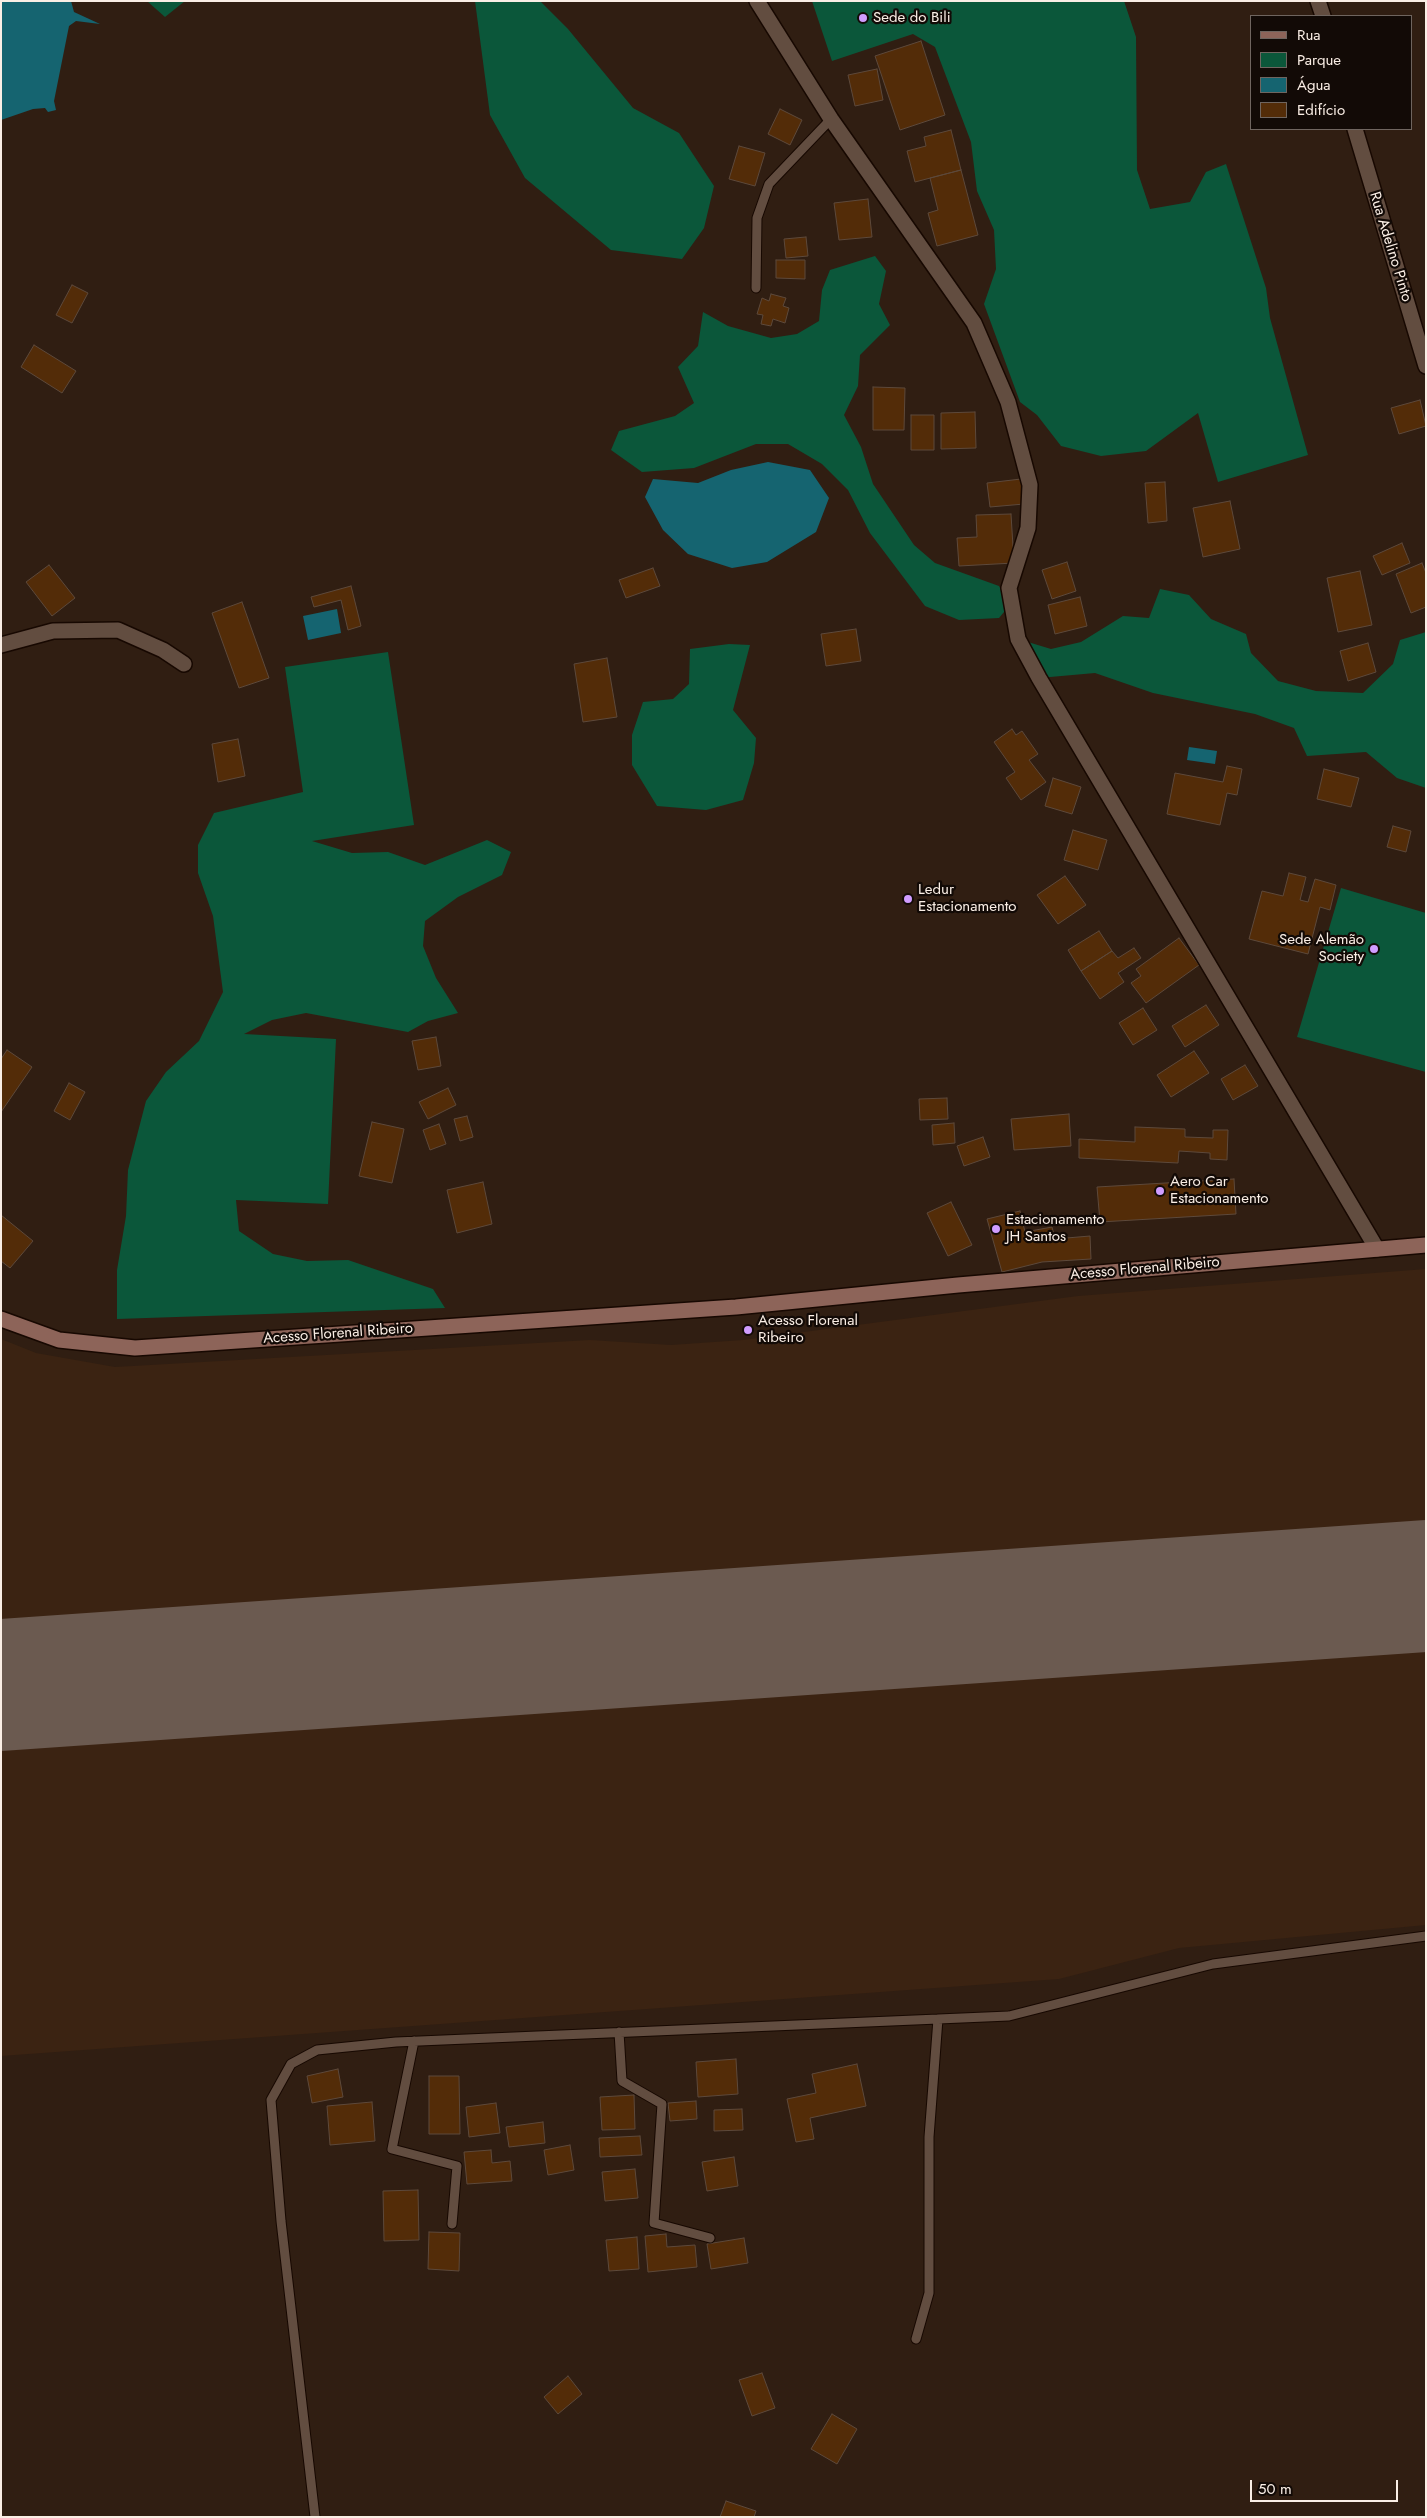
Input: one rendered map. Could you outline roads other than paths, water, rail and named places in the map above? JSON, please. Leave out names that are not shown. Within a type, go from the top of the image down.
[{"type":"street","points":[[757,1],[831,119],[974,323],[1008,402],[1030,485],[1028,528],[1009,588],[1018,639],[1044,687],[1377,1249]]},
{"type":"street","points":[[1318,1],[1323,15]]},
{"type":"street","name":"Rua Adelino Pinto","points":[[1355,130],[1426,366]]},
{"type":"street","points":[[1,645],[53,631],[118,630],[163,650],[184,664]]},
{"type":"street","name":"Acesso Florenal Ribeiro","points":[[1,1319],[59,1340],[135,1348],[736,1307],[958,1285],[1426,1244]]},
{"type":"lane","points":[[756,288],[757,218],[769,184],[831,119]]},
{"type":"lane","points":[[314,2517],[281,2221],[271,2100],[291,2064],[317,2050],[414,2041],[1009,2016],[1213,1964],[1426,1936]]},
{"type":"lane","points":[[916,2339],[929,2294],[930,2137],[938,2018]]},
{"type":"lane","points":[[619,2032],[622,2081],[662,2104],[654,2223],[710,2238]]},
{"type":"lane","points":[[414,2041],[392,2149],[458,2166],[452,2224]]},
{"type":"water","points":[[1,1],[71,1],[74,12],[100,24],[76,21],[69,26],[54,101],[56,110],[48,112],[45,108],[33,109],[1,120]]},
{"type":"water","points":[[768,462],[810,470],[829,498],[816,532],[767,562],[732,568],[688,554],[663,530],[645,497],[653,479],[698,483],[731,470]]},
{"type":"water","points":[[337,609],[341,633],[308,640],[303,616]]},
{"type":"water","points":[[1189,747],[1217,751],[1215,764],[1187,760]]},
{"type":"place","name":"Sede do Bili","points":[[863,18]]},
{"type":"place","name":"Ledur Estacionamento","points":[[908,899]]},
{"type":"place","name":"Sede Alemão Society","points":[[1374,949]]},
{"type":"place","name":"Aero Car Estacionamento","points":[[1160,1191]]},
{"type":"place","name":"Estacionamento JH Santos","points":[[996,1229]]},
{"type":"place","name":"Acesso Florenal Ribeiro","points":[[748,1330]]}]
